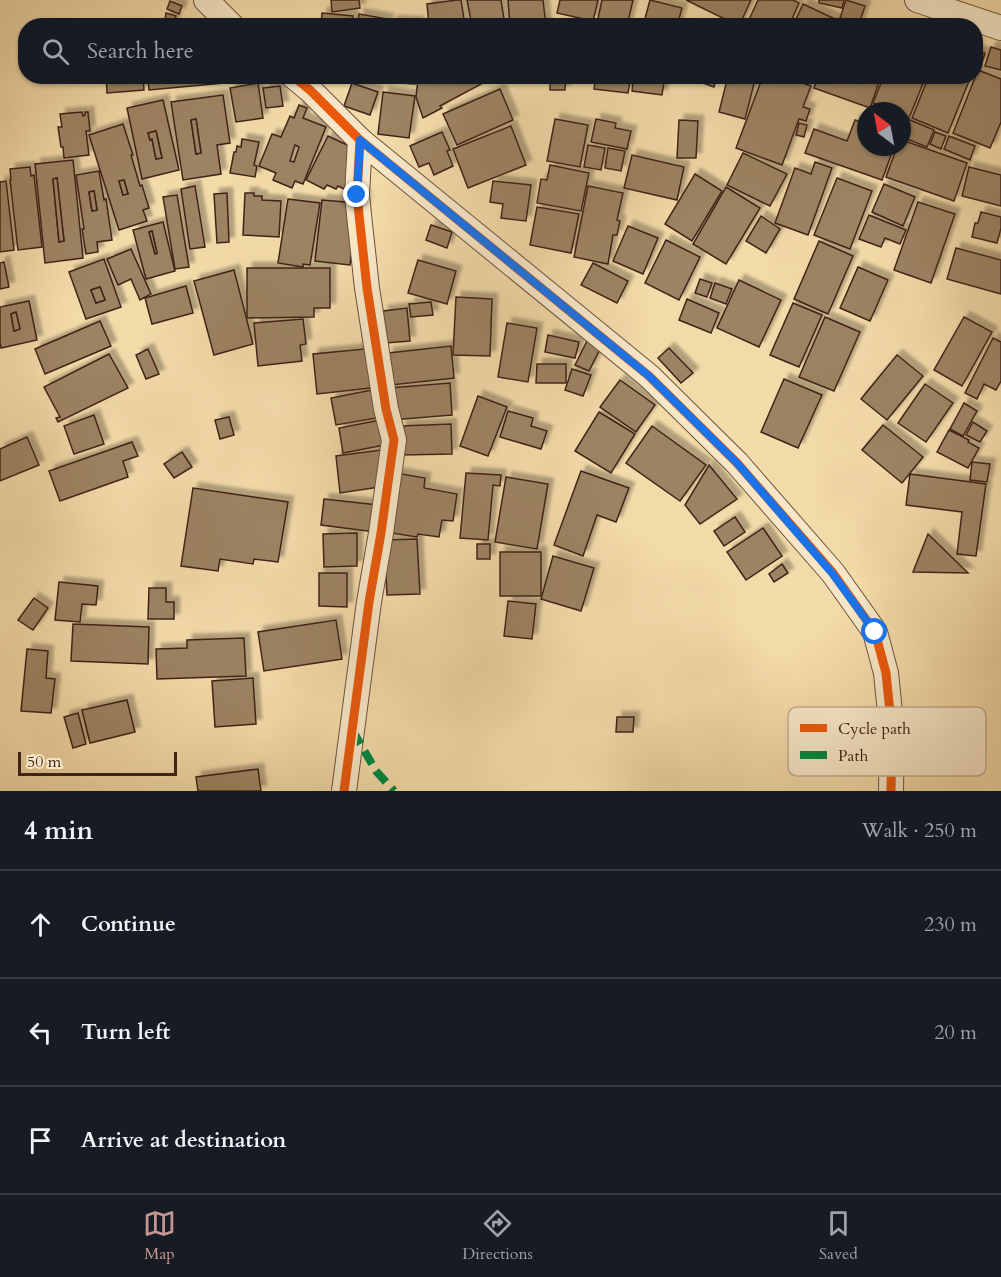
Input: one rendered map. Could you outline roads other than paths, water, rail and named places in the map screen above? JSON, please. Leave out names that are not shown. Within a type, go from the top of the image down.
[{"type":"street","points":[[206,0],[224,18]]},
{"type":"street","points":[[917,0],[971,18]]},
{"type":"street","points":[[983,22],[1001,28]]},
{"type":"street","points":[[304,84],[360,140],[649,376],[737,463],[832,573],[875,632],[886,673],[889,707]]},
{"type":"street","points":[[344,791],[394,440],[369,300],[360,224],[357,195],[360,140]]},
{"type":"street","points":[[891,776],[891,791]]}]
